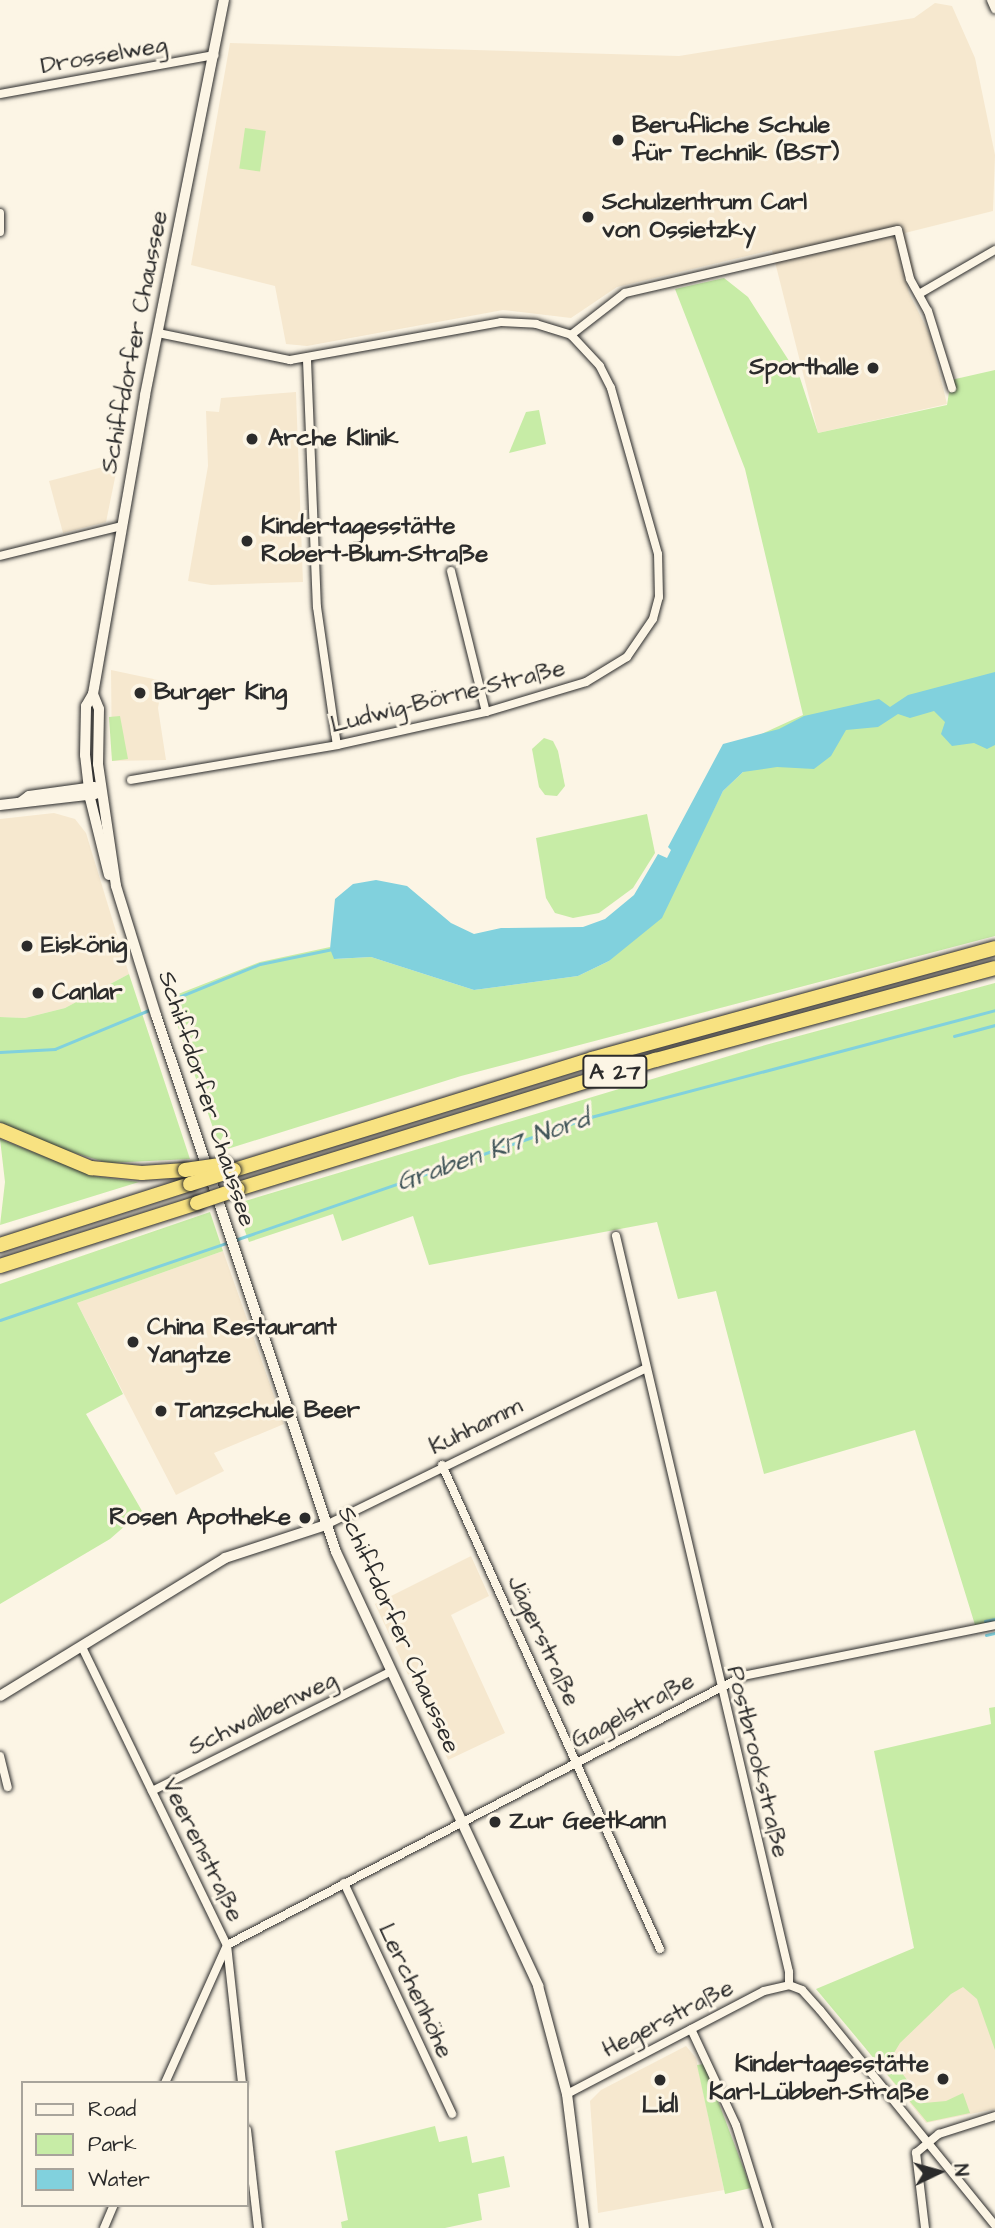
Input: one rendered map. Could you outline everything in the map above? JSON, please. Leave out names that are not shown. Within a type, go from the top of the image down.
[{"type":"highway","name":"A 27","points":[[188,1177],[302,1147],[592,1059],[995,948]]},
{"type":"highway","name":"A 27","points":[[0,1266],[238,1189],[656,1060],[995,968]]},
{"type":"highway","points":[[0,1130],[91,1168],[188,1177]]},
{"type":"highway","points":[[0,1245],[188,1177]]},
{"type":"street","name":"Schiffdorfer Chaussee","points":[[224,0],[121,526],[93,694],[99,709],[95,790],[116,886],[326,1525],[538,1986],[567,2094],[584,2228]]},
{"type":"street","points":[[990,0],[995,9]]},
{"type":"street","name":"Drosselweg","points":[[0,94],[214,55]]},
{"type":"street","points":[[0,213],[0,232]]},
{"type":"street","points":[[158,332],[307,360],[501,322],[536,324],[571,335],[625,293],[898,230],[910,279],[919,294],[952,387]]},
{"type":"street","points":[[919,294],[995,250]]},
{"type":"street","name":"Ludwig-Börne-Straße","points":[[131,780],[337,745],[486,712],[607,673],[640,641],[659,597],[658,554],[623,421],[600,366],[571,335]]},
{"type":"street","points":[[307,360],[317,607],[337,745]]},
{"type":"street","points":[[0,556],[121,526]]},
{"type":"street","points":[[451,570],[486,712]]},
{"type":"street","points":[[0,805],[21,802],[32,804],[95,790]]},
{"type":"street","name":"Postbrookstraße","points":[[616,1236],[719,1687],[789,1972],[789,1985]]},
{"type":"street","name":"Kuhhamm","points":[[326,1525],[442,1465],[646,1368]]},
{"type":"street","name":"Jägerstraße","points":[[442,1465],[660,1949]]},
{"type":"street","points":[[0,1696],[225,1558],[326,1525]]},
{"type":"street","name":"Gagelstraße","points":[[227,1945],[743,1676],[995,1625]]},
{"type":"street","name":"Veerenstraße","points":[[82,1647],[227,1945],[242,2081]]},
{"type":"street","name":"Schwalbenweg","points":[[152,1791],[392,1671]]},
{"type":"street","points":[[0,1756],[8,1787]]},
{"type":"street","name":"Lerchenhöhe","points":[[344,1883],[452,2115]]},
{"type":"street","points":[[166,2081],[227,1945]]},
{"type":"street","points":[[789,1985],[805,1993],[995,2225]]},
{"type":"street","name":"Hegerstraße","points":[[567,2094],[764,1991],[789,1985]]},
{"type":"street","points":[[691,2029],[736,2125],[768,2228]]},
{"type":"street","points":[[925,2228],[916,2152],[963,2123],[995,2116]]},
{"type":"street","points":[[248,2139],[258,2228]]},
{"type":"street","points":[[104,2228],[113,2207]]},
{"type":"shaded area","name":"Schulzentrum Carl von Ossietzky","points":[[935,3],[952,6],[975,58],[995,155],[993,211],[905,233],[915,274],[905,276],[909,293],[930,335],[947,404],[818,433],[772,250],[617,287],[571,318],[503,310],[307,346],[286,344],[275,286],[191,265],[230,43],[679,56],[914,18]]},
{"type":"shaded area","points":[[296,392],[303,582],[211,585],[188,581],[208,466],[206,411],[219,412],[221,398]]},
{"type":"shaded area","points":[[118,463],[106,522],[63,533],[49,481]]},
{"type":"shaded area","points":[[111,670],[163,681],[158,708],[166,760],[112,761]]},
{"type":"shaded area","points":[[54,813],[75,819],[86,833],[129,974],[65,1008],[25,1018],[0,1017],[0,819]]},
{"type":"shaded area","points":[[223,1251],[284,1424],[214,1453],[224,1471],[176,1495],[77,1303]]},
{"type":"shaded area","points":[[471,1556],[489,1596],[451,1615],[505,1733],[448,1760],[375,1604]]},
{"type":"shaded area","name":"Kindertagesstätte Karl-Lübben-Straße","points":[[986,1979],[995,2033],[995,2109],[926,2123],[866,2049],[941,1988]]},
{"type":"shaded area","points":[[686,2046],[696,2058],[724,2190],[598,2213],[590,2101],[601,2090]]},
{"type":"green space","points":[[245,128],[266,131],[260,172],[239,169]]},
{"type":"green space","points":[[724,278],[748,297],[800,378],[818,433],[947,405],[951,380],[995,370],[995,936],[461,1076],[221,1151],[168,998],[260,962],[330,947],[335,959],[371,957],[474,990],[578,976],[609,961],[681,874],[723,791],[743,772],[755,737],[803,715],[745,469],[675,289]]},
{"type":"green space","points":[[539,410],[546,444],[509,453],[526,412]]},
{"type":"green space","points":[[120,716],[128,759],[112,761],[109,717]]},
{"type":"green space","points":[[544,738],[553,741],[558,751],[565,786],[557,796],[545,795],[539,787],[532,749]]},
{"type":"green space","points":[[647,814],[655,853],[633,888],[599,913],[573,918],[555,913],[546,898],[536,838]]},
{"type":"green space","points":[[129,974],[190,1159],[108,1163],[52,1146],[0,1122],[0,1017],[25,1018],[65,1008]]},
{"type":"green space","points":[[995,983],[995,1621],[975,1625],[915,1430],[764,1474],[716,1291],[678,1299],[657,1222],[429,1265],[413,1216],[342,1241],[333,1214],[249,1242],[235,1204],[769,1044]]},
{"type":"green space","points":[[0,1139],[93,1176],[139,1182],[0,1225],[5,1182]]},
{"type":"green space","points":[[210,1212],[223,1251],[77,1303],[123,1394],[86,1414],[142,1511],[110,1539],[0,1604],[0,1284]]},
{"type":"green space","points":[[995,1707],[995,2050],[977,1999],[963,1987],[951,1994],[900,2043],[891,2058],[924,2103],[946,2101],[963,2093],[970,2113],[927,2122],[816,1989],[914,1948],[874,1751],[991,1724],[989,1708]]},
{"type":"green space","points":[[704,2064],[751,2188],[725,2194],[697,2065]]},
{"type":"green space","points":[[435,2126],[439,2142],[467,2136],[472,2163],[504,2156],[510,2187],[478,2194],[482,2220],[445,2228],[342,2228],[341,2222],[348,2220],[335,2151]]},
{"type":"water","points":[[995,672],[995,745],[987,749],[974,743],[952,746],[941,734],[945,722],[934,711],[910,718],[898,714],[878,727],[846,730],[831,756],[814,769],[777,767],[743,772],[723,791],[662,918],[609,961],[578,976],[474,990],[371,957],[334,959],[330,949],[335,899],[353,884],[376,880],[407,886],[451,923],[474,934],[501,928],[583,927],[605,919],[634,895],[658,854],[667,858],[671,850],[668,847],[723,744],[779,729],[804,716],[879,699],[890,707],[908,695]]},
{"type":"waterway","points":[[179,997],[260,964],[333,949]]},
{"type":"waterway","points":[[0,1052],[55,1049],[149,1010]]},
{"type":"waterway","name":"Graben K17 Nord","points":[[235,1240],[587,1118],[995,1010]]},
{"type":"waterway","points":[[954,1036],[995,1025]]},
{"type":"waterway","name":"Graben K17 Nord","points":[[0,1320],[229,1242]]},
{"type":"waterway","points":[[985,1621],[995,1619]]},
{"type":"waterway","points":[[986,1635],[995,1633]]},
{"type":"place","name":"Berufliche Schule für Technik (BST)","points":[[618,140]]},
{"type":"place","name":"Schulzentrum Carl von Ossietzky","points":[[588,217]]},
{"type":"place","name":"Sporthalle","points":[[873,368]]},
{"type":"place","name":"Arche Klinik","points":[[252,439]]},
{"type":"place","name":"Kindertagesstätte Robert-Blum-Straße","points":[[247,541]]},
{"type":"place","name":"Burger King","points":[[140,693]]},
{"type":"place","name":"Eiskönig","points":[[27,946]]},
{"type":"place","name":"Canlar","points":[[38,993]]},
{"type":"place","name":"China Restaurant Yangtze","points":[[133,1342]]},
{"type":"place","name":"Tanzschule Beer","points":[[161,1411]]},
{"type":"place","name":"Rosen Apotheke","points":[[305,1518]]},
{"type":"place","name":"Zur Geetkann","points":[[495,1822]]},
{"type":"place","name":"Kindertagesstätte Karl-Lübben-Straße","points":[[943,2079]]},
{"type":"place","name":"Lidl","points":[[660,2080]]}]
